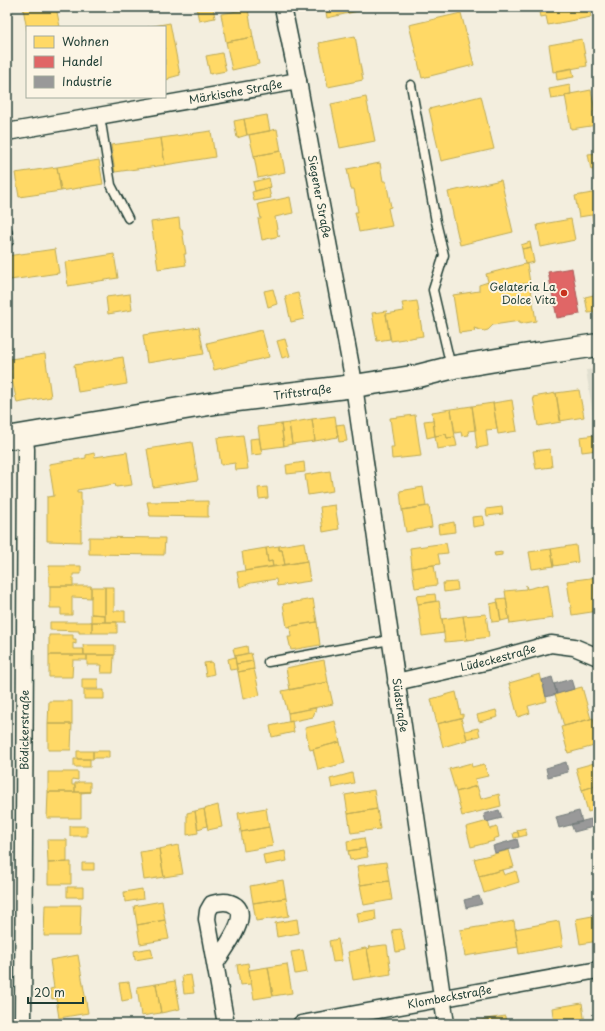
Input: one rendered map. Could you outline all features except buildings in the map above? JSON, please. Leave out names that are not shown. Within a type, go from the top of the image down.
[{"type":"street","name":"Siegener Straße","points":[[283,7],[354,386]]},
{"type":"street","name":"Märkische Straße","points":[[7,132],[298,81]]},
{"type":"street","name":"Triftstraße","points":[[15,437],[221,402],[354,386],[418,376],[451,368],[502,359],[598,345]]},
{"type":"street","name":"Südstraße","points":[[354,386],[446,1024]]},
{"type":"street","name":"Bödickerstraße","points":[[15,437],[26,449],[23,1024]]},
{"type":"street","name":"Lüdeckestraße","points":[[396,682],[485,662],[551,644],[574,647],[598,657]]},
{"type":"street","points":[[215,964],[226,1024]]},
{"type":"street","name":"Klombeckstraße","points":[[301,1024],[598,970]]},
{"type":"lane","points":[[411,85],[436,222],[444,255],[433,290],[451,368]]},
{"type":"lane","points":[[100,116],[111,185],[128,218]]},
{"type":"lane","points":[[7,230],[9,241]]},
{"type":"lane","points":[[268,662],[390,640]]},
{"type":"shaded area","points":[[598,369],[598,448],[586,370]]},
{"type":"place","name":"Gelateria La Dolce Vita","points":[[564,293]]}]
